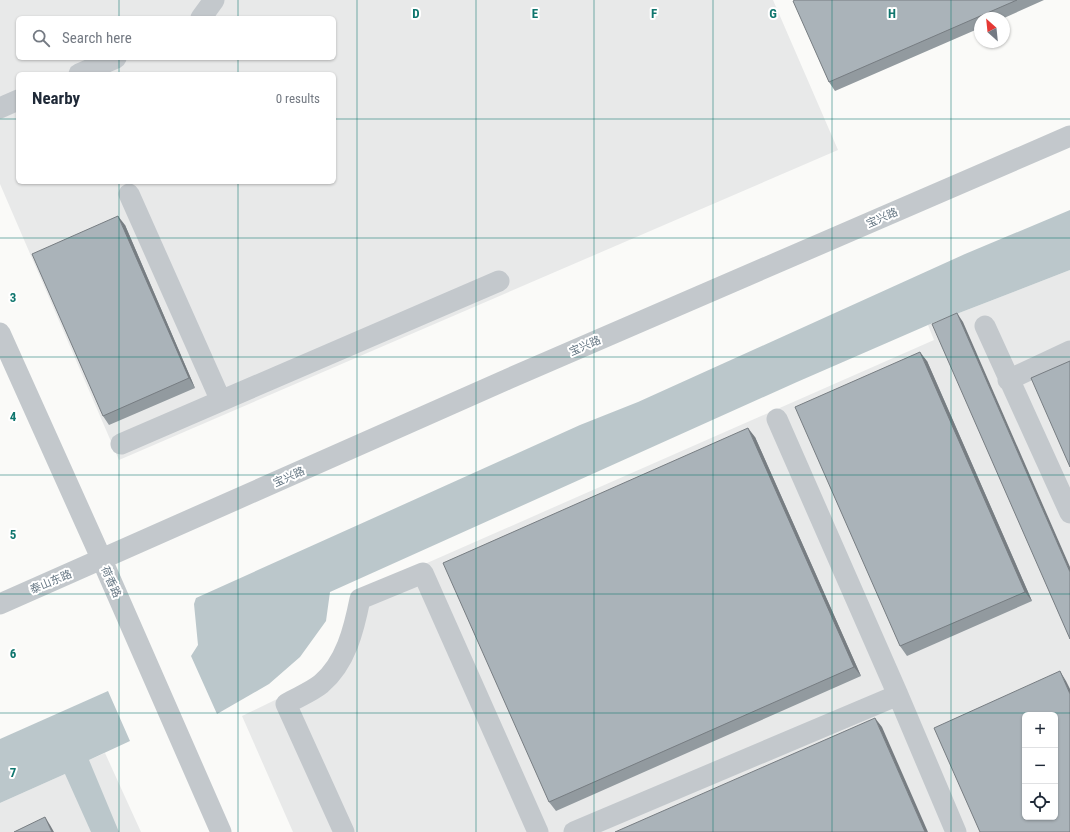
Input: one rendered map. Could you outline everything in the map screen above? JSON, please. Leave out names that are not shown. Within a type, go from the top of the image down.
[{"type":"street","points":[[202,16],[214,0]]},
{"type":"street","points":[[84,72],[111,60]]},
{"type":"street","points":[[0,108],[16,101]]},
{"type":"street","name":"宝兴路","points":[[102,560],[516,376],[1070,136]]},
{"type":"street","points":[[129,194],[221,401]]},
{"type":"street","points":[[121,444],[499,281]]},
{"type":"street","points":[[985,326],[1008,380],[1070,513]]},
{"type":"street","name":"荷香路","points":[[0,333],[102,560],[221,832]]},
{"type":"street","points":[[1008,380],[1070,351]]},
{"type":"street","points":[[777,419],[898,695],[956,832]]},
{"type":"street","name":"泰山东路","points":[[0,604],[102,560]]},
{"type":"street","points":[[344,832],[286,704],[321,684],[335,669],[348,644],[355,626],[360,599],[423,573],[538,832]]},
{"type":"street","points":[[574,832],[898,695]]},
{"type":"shaded area","points":[[0,0],[773,0],[838,150],[119,460],[0,184]]},
{"type":"shaded area","points":[[1070,210],[1070,270],[928,325],[797,382],[330,592],[326,621],[300,657],[269,684],[217,714],[191,656],[198,645],[194,604],[196,598],[580,425],[638,402],[965,254]]},
{"type":"shaded area","points":[[1070,270],[1070,832],[293,832],[242,716],[308,684],[326,667],[344,639],[352,596],[934,340],[928,325]]},
{"type":"shaded area","points":[[108,691],[130,741],[89,760],[119,832],[91,832],[65,774],[0,803],[0,739]]},
{"type":"shaded area","points":[[105,753],[141,832],[0,832],[0,803],[65,774],[89,760]]},
{"type":"building","points":[[1017,0],[989,12],[974,12],[974,19],[829,82],[793,1]]},
{"type":"building","points":[[118,216],[189,378],[103,416],[32,254]]},
{"type":"building","points":[[957,313],[1070,572],[1070,639],[932,324]]},
{"type":"building","points":[[920,352],[1025,592],[900,646],[795,407]]},
{"type":"building","points":[[1070,361],[1070,467],[1031,378]]},
{"type":"building","points":[[748,428],[854,667],[549,802],[443,563]]},
{"type":"building","points":[[1060,671],[1070,694],[1070,832],[980,832],[934,728]]},
{"type":"building","points":[[875,718],[925,832],[615,832]]},
{"type":"building","points":[[45,817],[52,832],[14,832]]}]
